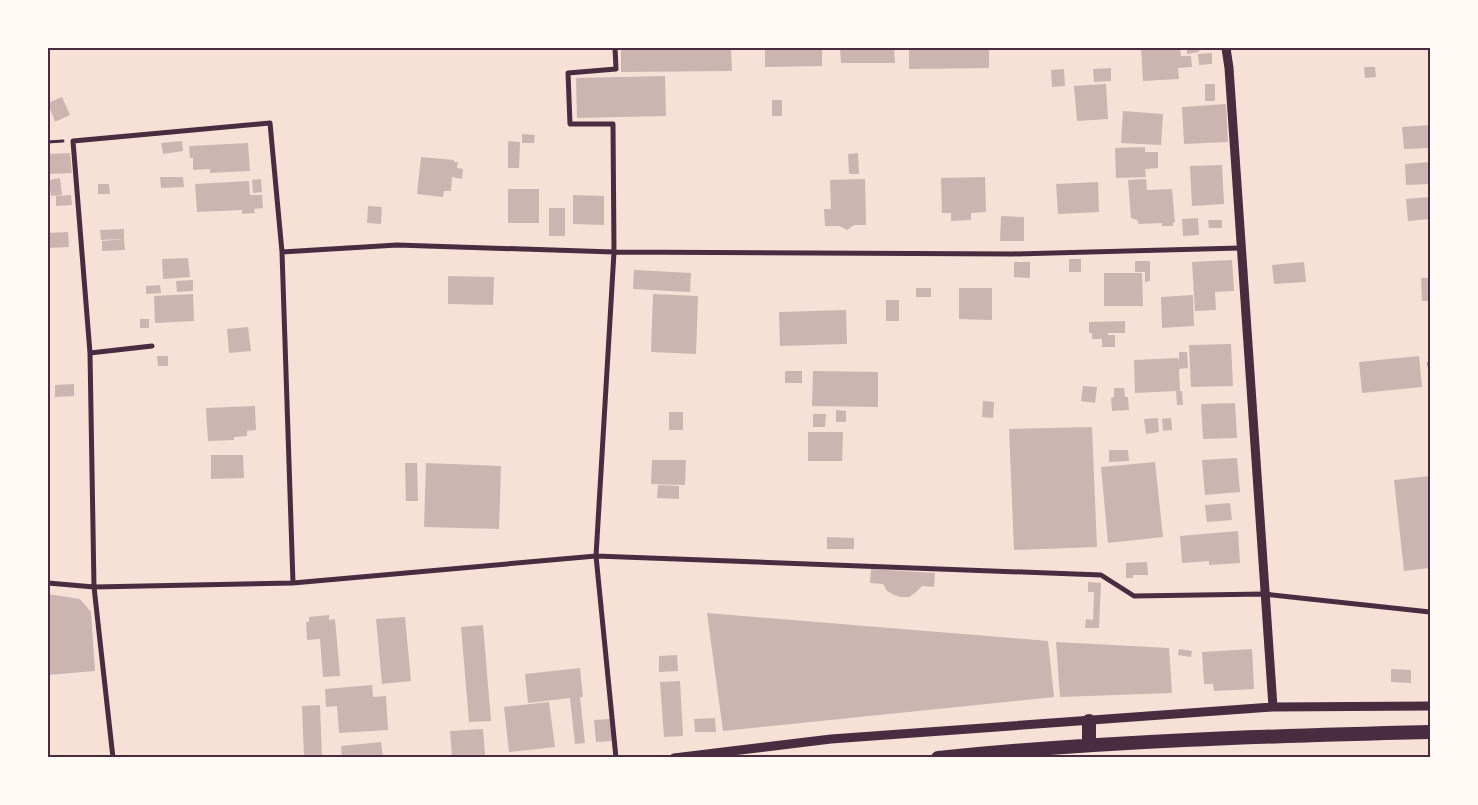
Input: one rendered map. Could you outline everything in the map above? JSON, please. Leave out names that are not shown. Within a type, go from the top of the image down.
[{"type":"highway","points":[[1089,721],[1089,745]]},
{"type":"highway","points":[[938,758],[1089,745],[1269,736],[1430,732]]},
{"type":"street","points":[[615,48],[616,69],[568,73],[570,124],[612,124],[614,252],[596,556],[616,758]]},
{"type":"street","points":[[1226,48],[1272,707]]},
{"type":"street","points":[[113,758],[94,587],[90,353],[73,141],[270,124],[282,252],[293,583]]},
{"type":"street","points":[[282,252],[397,245],[614,252],[1013,254],[1240,248]]},
{"type":"street","points":[[90,353],[152,346]]},
{"type":"street","points":[[48,583],[94,587],[293,583],[596,556],[1101,575],[1134,596],[1264,594],[1430,612]]},
{"type":"street","points":[[674,758],[831,739],[1272,707],[1430,706]]},
{"type":"path","points":[[1429,364],[1430,373]]},
{"type":"building","points":[[621,48],[731,48],[732,71],[621,72]]},
{"type":"building","points":[[765,48],[822,48],[822,66],[765,67]]},
{"type":"building","points":[[840,48],[894,48],[895,63],[841,63]]},
{"type":"building","points":[[909,48],[989,48],[989,68],[909,69]]},
{"type":"building","points":[[1141,48],[1180,48],[1181,56],[1191,56],[1192,67],[1178,68],[1179,79],[1143,81]]},
{"type":"building","points":[[1187,48],[1199,48],[1199,52],[1187,54]]},
{"type":"building","points":[[1212,53],[1212,64],[1199,65],[1198,54]]},
{"type":"building","points":[[1364,67],[1375,67],[1376,77],[1365,78]]},
{"type":"building","points":[[1111,68],[1111,81],[1094,82],[1093,69]]},
{"type":"building","points":[[1064,69],[1065,86],[1052,87],[1051,70]]},
{"type":"building","points":[[665,76],[666,116],[577,118],[576,78]]},
{"type":"building","points":[[1106,84],[1108,119],[1077,121],[1074,86]]},
{"type":"building","points":[[1205,84],[1215,84],[1215,101],[1205,101]]},
{"type":"building","points":[[62,97],[70,115],[55,122],[48,103]]},
{"type":"building","points":[[772,100],[782,100],[782,116],[772,116]]},
{"type":"building","points":[[1226,104],[1228,142],[1184,144],[1182,107]]},
{"type":"building","points":[[1123,111],[1163,114],[1161,145],[1121,143]]},
{"type":"building","points":[[1430,125],[1430,148],[1404,149],[1402,127]]},
{"type":"building","points":[[522,134],[535,135],[534,143],[522,143]]},
{"type":"building","points":[[182,141],[183,151],[163,154],[161,143]]},
{"type":"building","points":[[508,141],[520,142],[519,168],[508,168]]},
{"type":"building","points":[[248,143],[250,171],[210,173],[210,169],[193,170],[193,158],[190,158],[189,146]]},
{"type":"building","points":[[1145,147],[1145,152],[1158,152],[1158,168],[1145,169],[1146,177],[1116,178],[1115,148]]},
{"type":"building","points":[[70,153],[72,173],[48,174],[48,154]]},
{"type":"building","points":[[858,153],[859,174],[849,174],[848,154]]},
{"type":"building","points":[[421,157],[458,162],[457,168],[463,169],[462,179],[452,177],[451,191],[444,191],[443,197],[417,194]]},
{"type":"building","points":[[1430,162],[1430,184],[1406,185],[1405,164]]},
{"type":"building","points":[[1222,165],[1224,204],[1192,206],[1190,166]]},
{"type":"building","points":[[160,177],[183,177],[184,187],[161,188]]},
{"type":"building","points":[[985,177],[986,212],[971,213],[971,220],[951,221],[951,213],[942,213],[941,178]]},
{"type":"building","points":[[60,178],[62,195],[51,196],[49,180]]},
{"type":"building","points":[[261,179],[262,192],[253,193],[252,180]]},
{"type":"building","points":[[865,179],[866,225],[854,225],[847,230],[839,226],[825,226],[824,209],[831,209],[830,180]]},
{"type":"building","points":[[1146,179],[1147,190],[1172,189],[1175,223],[1173,222],[1173,226],[1162,226],[1162,223],[1139,224],[1137,220],[1131,218],[1128,180]]},
{"type":"building","points":[[249,181],[250,195],[262,195],[263,208],[254,209],[255,213],[242,214],[242,210],[197,212],[195,184]]},
{"type":"building","points":[[1098,182],[1099,212],[1058,214],[1056,184]]},
{"type":"building","points":[[98,184],[109,184],[110,194],[98,194]]},
{"type":"building","points":[[508,189],[539,189],[539,223],[508,223]]},
{"type":"building","points":[[71,195],[72,205],[56,206],[56,196]]},
{"type":"building","points":[[573,195],[604,196],[604,225],[573,224]]},
{"type":"building","points":[[1430,197],[1430,219],[1408,221],[1406,199]]},
{"type":"building","points":[[368,206],[382,207],[381,224],[367,223]]},
{"type":"building","points":[[549,208],[565,208],[565,236],[549,236]]},
{"type":"building","points":[[1001,216],[1024,217],[1024,241],[1000,241]]},
{"type":"building","points":[[1198,218],[1199,235],[1183,236],[1182,219]]},
{"type":"building","points":[[1208,220],[1222,220],[1222,228],[1209,228]]},
{"type":"building","points":[[124,229],[124,239],[101,240],[100,230]]},
{"type":"building","points":[[68,232],[69,247],[48,248],[48,233]]},
{"type":"building","points":[[124,239],[125,250],[102,251],[102,241]]},
{"type":"building","points":[[188,258],[190,277],[163,279],[162,259]]},
{"type":"building","points":[[1069,259],[1081,259],[1081,272],[1069,272]]},
{"type":"building","points":[[1232,260],[1234,291],[1215,292],[1216,310],[1195,311],[1192,262]]},
{"type":"building","points":[[1135,261],[1150,261],[1150,281],[1145,282],[1145,272],[1135,272]]},
{"type":"building","points":[[1014,262],[1030,262],[1030,278],[1014,277]]},
{"type":"building","points":[[1304,262],[1306,282],[1274,284],[1272,265]]},
{"type":"building","points":[[634,270],[691,273],[690,292],[633,289]]},
{"type":"building","points":[[1104,273],[1142,273],[1143,306],[1104,306]]},
{"type":"building","points":[[448,276],[494,277],[493,305],[448,304]]},
{"type":"building","points":[[1421,278],[1430,278],[1430,301],[1422,301]]},
{"type":"building","points":[[193,280],[193,291],[177,292],[176,281]]},
{"type":"building","points":[[160,285],[161,293],[146,294],[146,286]]},
{"type":"building","points":[[916,288],[931,288],[931,297],[916,297]]},
{"type":"building","points":[[959,288],[992,288],[992,320],[959,319]]},
{"type":"building","points":[[193,294],[194,321],[155,323],[154,296]]},
{"type":"building","points":[[653,294],[698,296],[696,354],[651,352]]},
{"type":"building","points":[[1193,295],[1194,326],[1162,328],[1161,297]]},
{"type":"building","points":[[886,300],[899,300],[899,321],[886,321]]},
{"type":"building","points":[[846,310],[847,344],[780,346],[779,312]]},
{"type":"building","points":[[140,319],[149,319],[149,328],[140,328]]},
{"type":"building","points":[[1125,321],[1125,333],[1108,333],[1108,335],[1115,335],[1115,347],[1102,347],[1102,339],[1092,339],[1092,333],[1089,333],[1089,322]]},
{"type":"building","points":[[248,327],[251,351],[229,353],[227,329]]},
{"type":"building","points":[[1231,344],[1233,386],[1191,387],[1189,345]]},
{"type":"building","points":[[1179,352],[1187,352],[1188,368],[1179,369],[1183,405],[1177,405],[1176,391],[1135,393],[1134,360],[1178,358],[1179,363]]},
{"type":"building","points":[[157,356],[168,356],[168,366],[158,366]]},
{"type":"building","points":[[1419,356],[1422,387],[1362,393],[1359,362]]},
{"type":"building","points":[[785,371],[802,371],[802,383],[785,383]]},
{"type":"building","points":[[813,371],[878,372],[878,407],[812,406]]},
{"type":"building","points":[[74,384],[74,396],[55,397],[55,385]]},
{"type":"building","points":[[1083,386],[1097,387],[1095,403],[1081,401]]},
{"type":"building","points":[[1114,388],[1124,388],[1125,397],[1128,397],[1129,410],[1112,411],[1111,398],[1114,397]]},
{"type":"building","points":[[983,401],[994,402],[993,418],[982,417]]},
{"type":"building","points":[[1235,403],[1237,438],[1203,439],[1201,404]]},
{"type":"building","points":[[255,406],[256,430],[247,431],[247,436],[234,437],[234,440],[208,441],[206,408]]},
{"type":"building","points":[[836,410],[846,411],[846,422],[836,422]]},
{"type":"building","points":[[669,412],[683,412],[683,430],[669,430]]},
{"type":"building","points":[[813,414],[826,414],[825,427],[813,427]]},
{"type":"building","points":[[1158,418],[1159,432],[1146,434],[1144,419]]},
{"type":"building","points":[[1171,418],[1172,430],[1163,431],[1162,419]]},
{"type":"building","points":[[1092,427],[1097,547],[1014,550],[1009,429]]},
{"type":"building","points":[[808,432],[843,432],[842,461],[808,461]]},
{"type":"building","points":[[1109,450],[1128,450],[1129,461],[1109,462]]},
{"type":"building","points":[[211,455],[243,455],[244,478],[211,479]]},
{"type":"building","points":[[1237,458],[1240,492],[1205,495],[1202,460]]},
{"type":"building","points":[[652,460],[686,460],[685,485],[651,484]]},
{"type":"building","points":[[1155,462],[1163,537],[1108,543],[1101,467]]},
{"type":"building","points":[[405,463],[417,463],[418,501],[406,501]]},
{"type":"building","points":[[426,463],[501,466],[499,529],[424,527]]},
{"type":"building","points":[[1430,476],[1430,568],[1404,571],[1394,480]]},
{"type":"building","points":[[658,485],[679,486],[679,499],[657,498]]},
{"type":"building","points":[[1230,503],[1232,520],[1207,522],[1205,505]]},
{"type":"building","points":[[1238,531],[1240,563],[1209,565],[1209,561],[1182,563],[1180,536]]},
{"type":"building","points":[[827,537],[854,538],[854,549],[827,549]]},
{"type":"building","points":[[1147,562],[1148,575],[1133,575],[1133,578],[1126,578],[1126,563]]},
{"type":"building","points":[[871,569],[935,573],[934,587],[922,586],[909,597],[894,595],[887,591],[883,584],[870,583]]},
{"type":"building","points":[[1088,582],[1101,583],[1099,628],[1085,628],[1086,619],[1093,620],[1094,592],[1088,592]]},
{"type":"building","points":[[48,594],[80,599],[91,612],[95,671],[48,675]]},
{"type":"building","points":[[707,613],[1048,641],[1054,697],[723,731]]},
{"type":"building","points":[[329,615],[329,620],[335,619],[340,676],[323,677],[320,639],[307,640],[306,622],[309,622],[309,617]]},
{"type":"building","points":[[405,617],[411,681],[382,684],[376,619]]},
{"type":"building","points":[[483,625],[491,721],[469,722],[461,627]]},
{"type":"building","points":[[1056,642],[1169,648],[1172,693],[1060,697]]},
{"type":"building","points":[[1179,649],[1192,651],[1191,657],[1178,655]]},
{"type":"building","points":[[1252,649],[1254,689],[1214,691],[1213,684],[1204,684],[1202,652]]},
{"type":"building","points":[[677,655],[678,671],[659,672],[659,656]]},
{"type":"building","points":[[580,668],[583,697],[580,697],[585,743],[575,744],[570,698],[528,703],[525,674]]},
{"type":"building","points":[[1391,669],[1411,670],[1411,683],[1391,682]]},
{"type":"building","points":[[680,681],[683,736],[664,737],[660,682]]},
{"type":"building","points":[[372,685],[373,697],[386,696],[388,730],[339,733],[337,706],[326,707],[325,689]]},
{"type":"building","points":[[549,702],[555,747],[509,752],[504,707]]},
{"type":"building","points":[[320,705],[322,758],[304,758],[302,706]]},
{"type":"building","points":[[715,718],[716,732],[695,732],[694,719]]},
{"type":"building","points":[[610,719],[612,741],[596,742],[594,720]]},
{"type":"building","points":[[483,729],[485,755],[452,757],[450,731]]},
{"type":"building","points":[[381,742],[383,758],[342,758],[341,746]]}]
